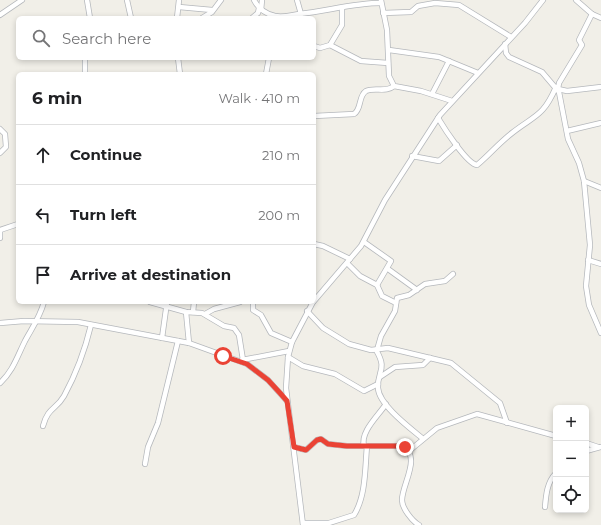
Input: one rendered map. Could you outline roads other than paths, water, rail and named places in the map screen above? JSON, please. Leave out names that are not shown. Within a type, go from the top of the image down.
[{"type":"street","points":[[0,15],[22,0]]},
{"type":"street","points":[[87,0],[90,16]]},
{"type":"street","points":[[127,0],[131,16]]},
{"type":"street","points":[[177,16],[179,0]]},
{"type":"street","points":[[204,16],[221,0]]},
{"type":"street","points":[[254,0],[260,9],[273,16]]},
{"type":"street","points":[[254,16],[260,9],[262,0]]},
{"type":"street","points":[[298,0],[301,14]]},
{"type":"street","points":[[350,0],[351,6]]},
{"type":"street","points":[[316,299],[364,242],[384,200],[438,118],[543,0]]},
{"type":"street","points":[[576,0],[592,14],[601,18]]},
{"type":"street","points":[[284,16],[381,1],[384,13],[388,50],[389,76],[394,86]]},
{"type":"street","points":[[384,13],[411,12],[418,6],[434,3],[444,5],[455,2],[511,37]]},
{"type":"street","points":[[178,7],[212,10]]},
{"type":"street","points":[[316,47],[320,48],[330,45],[342,25],[342,8]]},
{"type":"street","points":[[438,118],[473,164],[477,165],[512,133],[540,115],[548,105],[559,83],[582,45],[580,40],[592,14]]},
{"type":"street","points":[[505,44],[506,53],[509,57],[542,72],[557,88],[568,139],[579,163],[584,181],[590,245],[586,286],[589,305],[601,333]]},
{"type":"street","points":[[330,45],[361,61],[388,63]]},
{"type":"street","points":[[388,50],[404,53],[428,54],[478,73]]},
{"type":"street","points":[[85,60],[85,72]]},
{"type":"street","points":[[178,60],[181,72]]},
{"type":"street","points":[[266,72],[269,60]]},
{"type":"street","points":[[432,94],[449,61]]},
{"type":"street","points":[[316,116],[354,114],[358,111],[362,96],[366,91],[389,89],[394,86],[432,94],[452,101]]},
{"type":"street","points":[[557,88],[567,91],[601,87]]},
{"type":"street","points":[[567,131],[601,123]]},
{"type":"street","points":[[0,129],[6,137],[6,147],[0,153]]},
{"type":"street","points":[[412,156],[439,161],[458,145]]},
{"type":"street","points":[[584,181],[601,188]]},
{"type":"street","points":[[0,238],[0,231],[16,225]]},
{"type":"street","points":[[364,242],[391,260],[388,269],[378,285]]},
{"type":"street","points":[[316,244],[323,246],[348,261],[360,276],[378,285],[382,296],[396,302]]},
{"type":"street","points":[[588,260],[601,264]]},
{"type":"street","points":[[388,269],[417,290]]},
{"type":"street","points":[[422,438],[386,404],[379,395],[378,384],[382,366],[377,350],[381,336],[395,311],[397,298],[408,295],[425,284],[445,281],[453,274]]},
{"type":"street","points":[[0,383],[14,367],[25,341],[37,322],[43,304]]},
{"type":"street","points":[[193,312],[194,304]]},
{"type":"street","points":[[205,314],[214,309],[233,304]]},
{"type":"street","points":[[253,304],[253,310],[261,315],[271,333],[292,342]]},
{"type":"street","points":[[312,304],[292,342],[289,354],[286,388],[303,524],[330,524],[354,515],[361,494],[366,446],[363,440],[366,429],[386,404]]},
{"type":"street","points":[[162,338],[166,305],[186,312],[205,314],[236,331],[240,341],[241,360]]},
{"type":"street","points":[[307,311],[323,328],[342,341],[368,350],[388,348],[451,363],[468,375],[484,392],[500,403],[507,423]]},
{"type":"street","points":[[186,312],[189,343]]},
{"type":"street","points":[[0,323],[78,322],[189,343],[241,360],[268,380],[287,401]]},
{"type":"street","points":[[43,426],[46,415],[61,401],[74,378],[85,349],[91,325]]},
{"type":"street","points":[[145,464],[148,447],[160,418],[178,341]]},
{"type":"street","points":[[241,360],[289,354],[303,366],[335,374],[364,391],[378,384]]},
{"type":"street","points":[[379,378],[392,368],[424,365],[430,358]]},
{"type":"street","points":[[409,451],[422,438],[446,424],[477,414],[553,435]]},
{"type":"street","points":[[294,447],[306,450],[317,440],[321,439],[332,444],[401,446],[409,451],[411,460],[402,504],[414,522],[419,525]]},
{"type":"street","points":[[589,444],[600,447]]},
{"type":"street","points":[[589,450],[600,447]]},
{"type":"street","points":[[545,507],[549,483],[553,476]]}]
